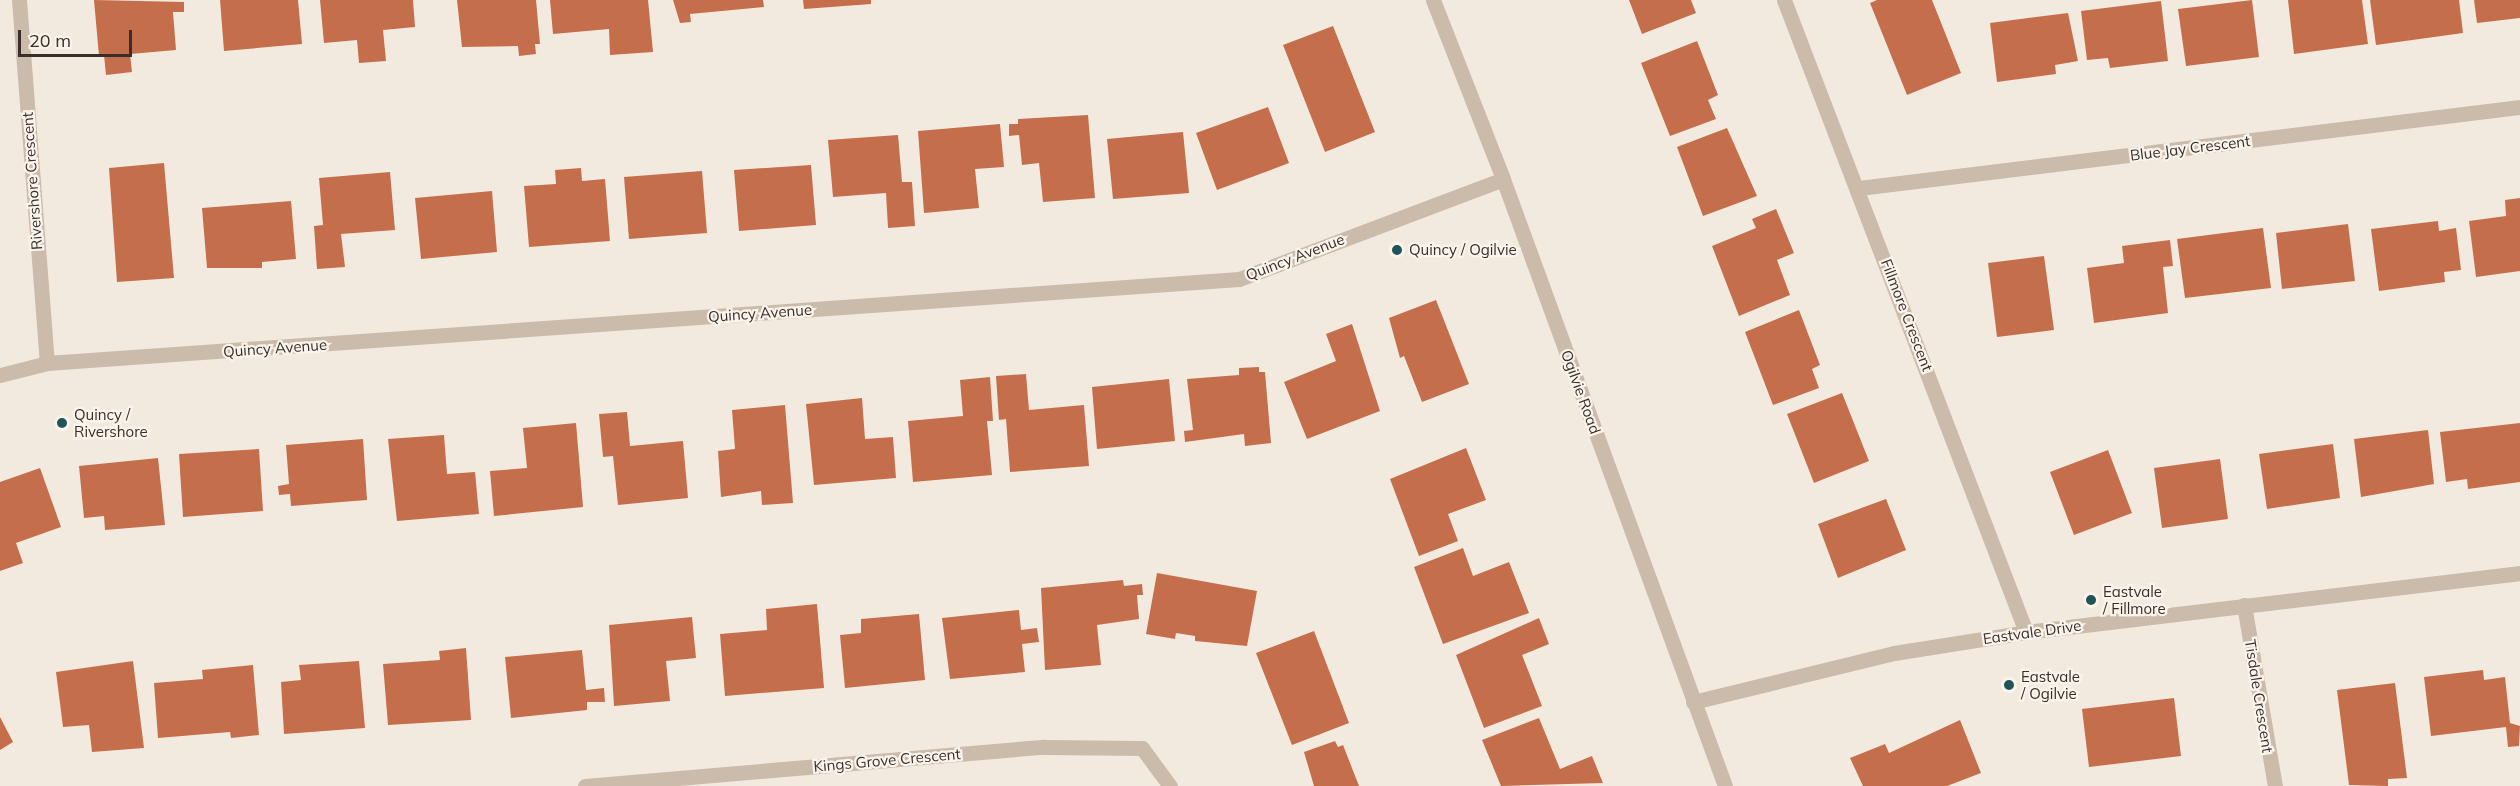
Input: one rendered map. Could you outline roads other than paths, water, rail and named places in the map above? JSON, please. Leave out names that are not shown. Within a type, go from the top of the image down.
[{"type":"street","name":"Rivershore Crescent","points":[[19,0],[47,363]]},
{"type":"street","name":"Ogilvie Road","points":[[1433,0],[1503,179],[1725,786]]},
{"type":"street","name":"Fillmore Crescent","points":[[1784,0],[1859,188],[2026,632]]},
{"type":"street","name":"Blue Jay Crescent","points":[[1859,188],[2520,107]]},
{"type":"street","name":"Quincy Avenue","points":[[0,375],[47,363],[1239,279],[1503,179]]},
{"type":"street","name":"Eastvale Drive","points":[[1693,702],[1894,653],[2026,632],[2520,573]]},
{"type":"street","name":"Tisdale Crescent","points":[[2244,606],[2275,786]]},
{"type":"street","name":"Kings Grove Crescent","points":[[585,786],[1044,747],[1142,748],[1170,786]]},
{"type":"place","name":"Quincy / Ogilvie","points":[[1397,250]]},
{"type":"place","name":"Quincy / Rivershore","points":[[62,423]]},
{"type":"place","name":"Eastvale / Fillmore","points":[[2091,600]]},
{"type":"place","name":"Eastvale / Ogilvie","points":[[2009,685]]}]
